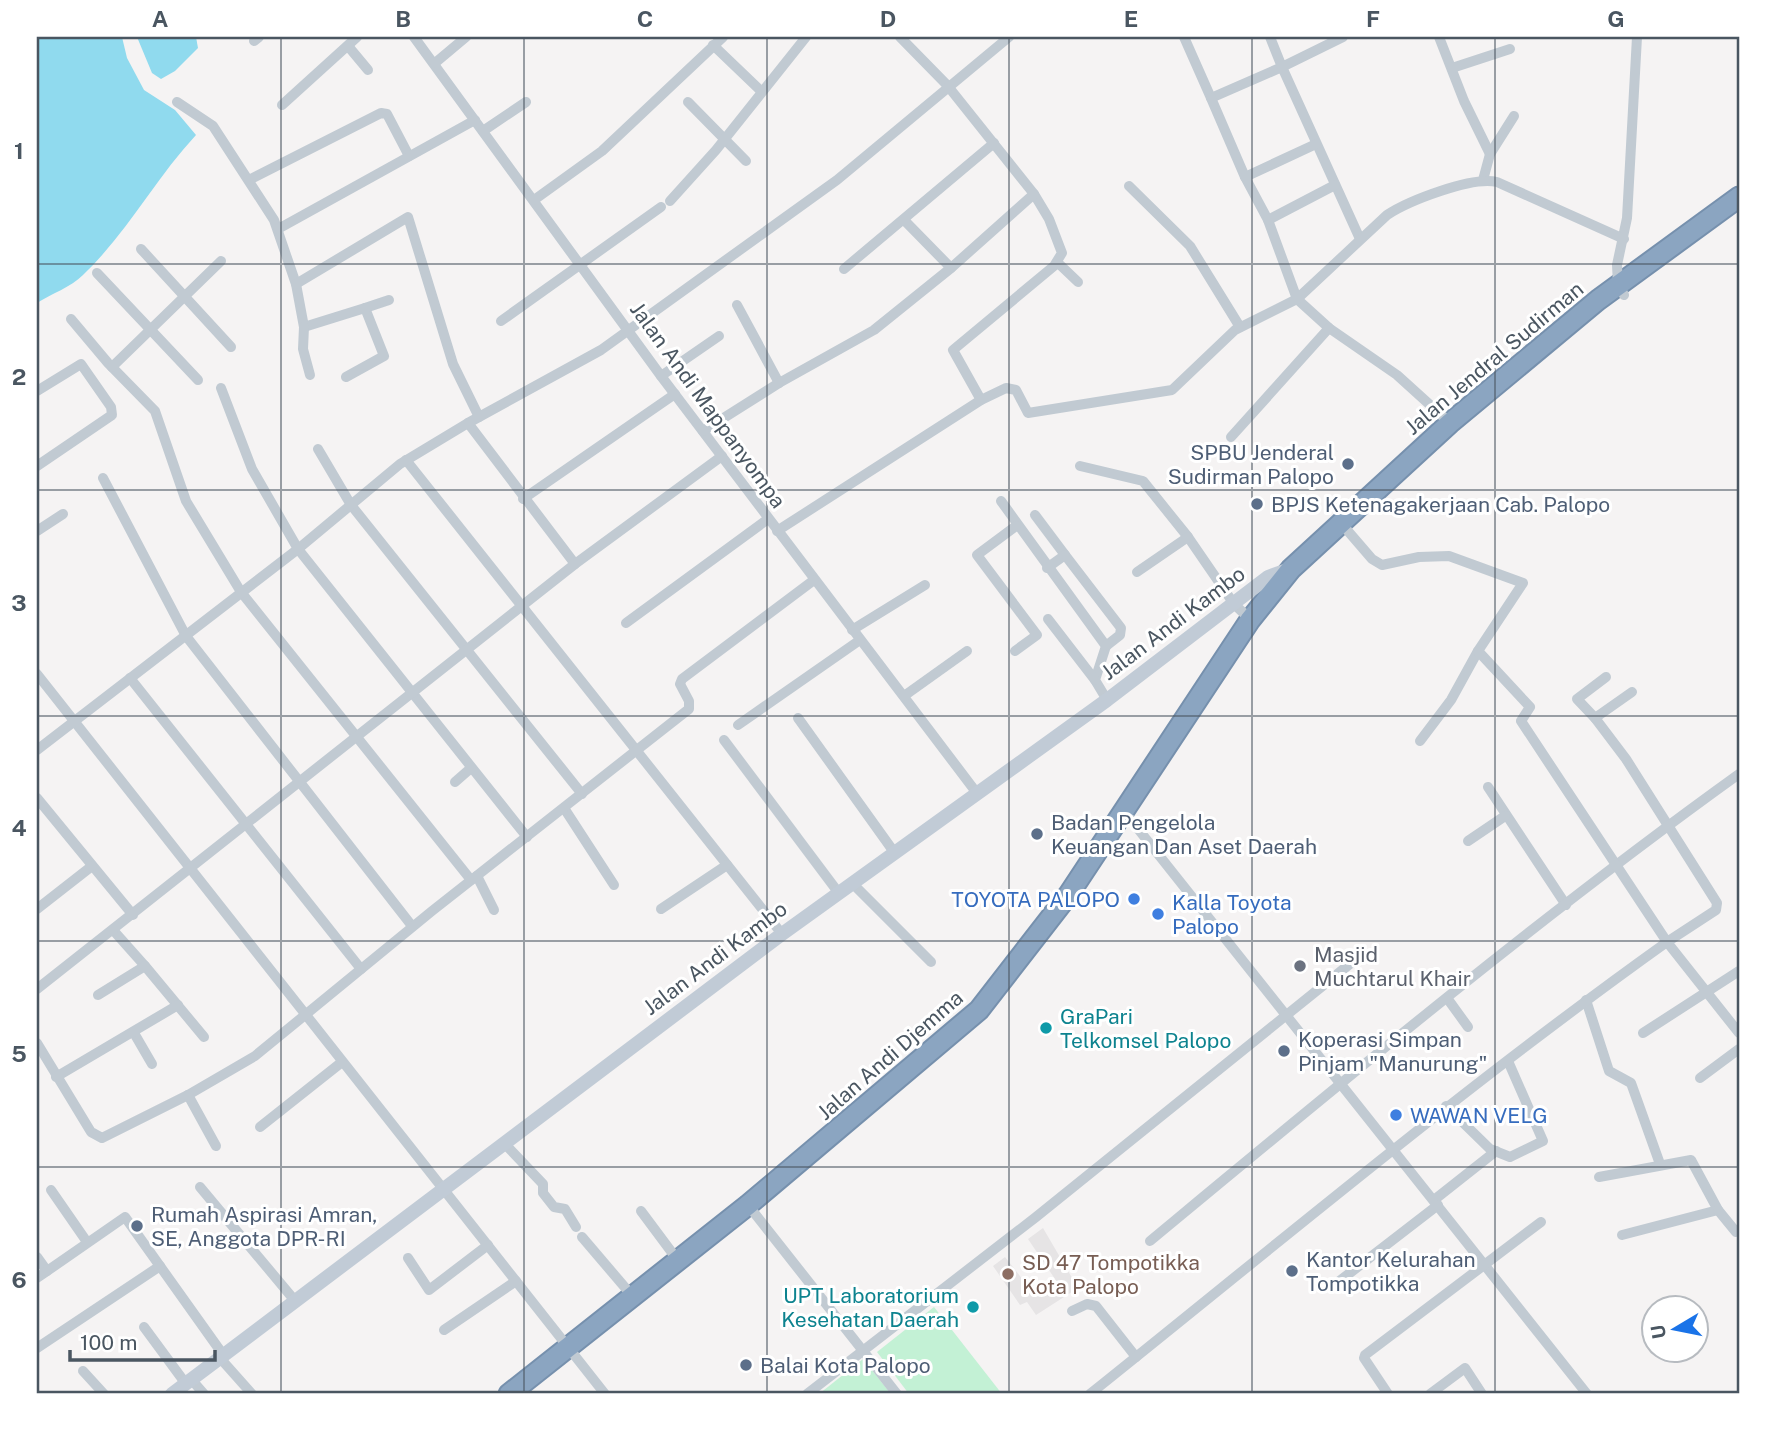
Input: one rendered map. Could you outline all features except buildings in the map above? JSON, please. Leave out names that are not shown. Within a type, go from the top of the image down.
[{"type":"highway","name":"Jalan Jendral Sudirman","points":[[1295,571],[1450,423],[1739,197]]},
{"type":"highway","name":"Jalan Jendral Sudirman","points":[[1621,289],[1739,214]]},
{"type":"highway","name":"Jalan Jendral Sudirman","points":[[1295,571],[1347,530],[1601,304]]},
{"type":"highway","name":"Jalan Andi Djemma","points":[[509,1394],[572,1352],[751,1208],[979,1010],[1061,905],[1127,814],[1254,622],[1295,571]]},
{"type":"highway","name":"Jalan Andi Djemma","points":[[525,1394],[634,1298],[751,1208]]},
{"type":"street","points":[[282,105],[357,37]]},
{"type":"street","name":"Jalan Andi Mappanyompa","points":[[414,37],[661,376],[976,792]]},
{"type":"street","points":[[435,64],[466,37]]},
{"type":"street","points":[[534,200],[602,152],[723,37]]},
{"type":"street","points":[[501,321],[666,204],[724,140],[804,37]]},
{"type":"street","points":[[900,37],[947,85],[1034,194],[1062,248],[1057,262],[953,350],[981,400]]},
{"type":"street","points":[[37,750],[298,549],[405,460],[479,416],[601,350],[837,180],[947,85],[1009,37]]},
{"type":"street","points":[[1184,37],[1245,177],[1268,220],[1297,299],[1329,328],[1397,375],[1450,423]]},
{"type":"street","points":[[1270,37],[1360,239]]},
{"type":"street","points":[[1211,98],[1343,37]]},
{"type":"street","points":[[1440,37],[1490,154]]},
{"type":"street","points":[[1621,289],[1617,265],[1624,239],[1637,37]]},
{"type":"street","points":[[713,45],[761,91]]},
{"type":"street","points":[[348,46],[368,70]]},
{"type":"street","points":[[1452,68],[1510,49]]},
{"type":"street","points":[[177,102],[207,119],[235,158],[278,229],[296,284],[303,327],[303,349],[310,375]]},
{"type":"street","points":[[483,131],[526,102]]},
{"type":"street","points":[[688,102],[746,161]]},
{"type":"street","points":[[249,180],[381,113],[387,114],[410,156]]},
{"type":"street","points":[[1483,180],[1490,154],[1514,116]]},
{"type":"street","points":[[278,229],[475,120]]},
{"type":"street","points":[[845,270],[994,143]]},
{"type":"street","points":[[1245,177],[1316,145]]},
{"type":"street","points":[[777,531],[981,400],[1013,388],[1028,413],[1172,390],[1240,327],[1297,299],[1360,239],[1400,207],[1483,180],[1504,184],[1624,239]]},
{"type":"street","points":[[1268,220],[1335,185]]},
{"type":"street","points":[[1129,186],[1190,246],[1240,327]]},
{"type":"street","points":[[703,431],[779,383],[874,330],[951,268],[1034,194]]},
{"type":"street","points":[[296,284],[408,217],[453,365],[479,416]]},
{"type":"street","points":[[905,221],[951,268]]},
{"type":"street","points":[[141,249],[231,347]]},
{"type":"street","points":[[112,367],[221,261]]},
{"type":"street","points":[[1057,262],[1078,282]]},
{"type":"street","points":[[97,273],[149,332],[198,380]]},
{"type":"street","points":[[303,327],[389,300]]},
{"type":"street","points":[[737,304],[779,383]]},
{"type":"street","points":[[345,377],[384,356],[365,308]]},
{"type":"street","points":[[71,318],[112,367],[155,411],[186,501],[241,592],[356,739],[474,878],[494,910]]},
{"type":"street","points":[[1231,437],[1329,328]]},
{"type":"street","points":[[661,376],[719,335]]},
{"type":"street","points":[[37,391],[80,364],[111,407],[112,415],[37,466]]},
{"type":"street","points":[[221,388],[252,469],[298,549],[527,837]]},
{"type":"street","points":[[523,499],[580,463],[675,394]]},
{"type":"street","points":[[468,423],[523,499],[575,564]]},
{"type":"street","points":[[318,449],[351,505],[582,794]]},
{"type":"street","points":[[37,989],[575,564],[722,456]]},
{"type":"street","points":[[405,460],[782,934]]},
{"type":"street","points":[[1080,466],[1143,481],[1188,537],[1234,604],[1254,622]]},
{"type":"street","points":[[103,478],[186,636],[412,926]]},
{"type":"street","points":[[1001,501],[1016,526],[1106,646]]},
{"type":"street","points":[[37,531],[63,514]]},
{"type":"street","points":[[1035,515],[1121,628],[1122,633],[1106,646],[1095,680]]},
{"type":"street","points":[[626,623],[768,519]]},
{"type":"street","points":[[1015,651],[1037,635],[976,555],[1016,526]]},
{"type":"street","points":[[1347,530],[1372,559],[1381,565],[1419,557],[1449,556],[1522,581],[1522,588],[1478,651],[1451,701],[1420,741]]},
{"type":"street","points":[[1137,572],[1188,537]]},
{"type":"street","points":[[1047,568],[1065,555]]},
{"type":"street","name":"Jalan Andi Kambo","points":[[172,1394],[838,892],[1107,700],[1268,577],[1295,571]]},
{"type":"street","points":[[37,1043],[40,1057],[91,1132],[102,1138],[188,1096],[246,1062],[306,1016],[412,926],[689,709],[690,701],[680,684],[682,679],[814,580]]},
{"type":"street","points":[[852,631],[925,585]]},
{"type":"street","points":[[1048,619],[1107,700]]},
{"type":"street","points":[[738,724],[860,640]]},
{"type":"street","points":[[904,696],[967,651]]},
{"type":"street","points":[[1478,651],[1530,707],[1521,721],[1667,942],[1739,1033]]},
{"type":"street","points":[[37,674],[605,1394]]},
{"type":"street","points":[[1090,1394],[1394,1152],[1446,1107],[1586,1000],[1716,910],[1717,906],[1626,759],[1577,699],[1606,677]]},
{"type":"street","points":[[130,678],[360,968]]},
{"type":"street","points":[[1594,718],[1632,692]]},
{"type":"street","points":[[798,718],[894,852]]},
{"type":"street","points":[[724,740],[838,892]]},
{"type":"street","points":[[455,782],[471,768]]},
{"type":"street","points":[[1150,1241],[1338,1083],[1615,866],[1739,774]]},
{"type":"street","points":[[1488,787],[1566,905]]},
{"type":"street","points":[[37,798],[41,812],[133,915]]},
{"type":"street","points":[[564,808],[614,885]]},
{"type":"street","points":[[1127,814],[1338,1083],[1485,1262],[1587,1394]]},
{"type":"street","points":[[1468,841],[1506,816]]},
{"type":"street","points":[[661,909],[727,865]]},
{"type":"street","points":[[37,909],[92,866]]},
{"type":"street","points":[[852,883],[932,962]]},
{"type":"street","points":[[114,930],[204,1037]]},
{"type":"street","points":[[807,1394],[1036,1217],[1356,959]]},
{"type":"street","points":[[98,995],[145,966]]},
{"type":"street","points":[[1643,1033],[1739,971]]},
{"type":"street","points":[[1447,998],[1468,1027]]},
{"type":"street","points":[[1586,1000],[1609,1071],[1631,1083],[1660,1164]]},
{"type":"street","points":[[56,1077],[178,1005]]},
{"type":"street","points":[[134,1033],[152,1064]]},
{"type":"street","points":[[1700,1077],[1739,1049]]},
{"type":"street","points":[[1446,1107],[1490,1149],[1510,1157],[1544,1140],[1508,1060]]},
{"type":"street","points":[[260,1127],[342,1062]]},
{"type":"street","points":[[188,1096],[216,1146]]},
{"type":"street","points":[[504,1143],[542,1184],[545,1197],[554,1207],[565,1209],[579,1232],[634,1298]]},
{"type":"street","points":[[1333,1286],[1496,1151]]},
{"type":"street","points":[[1600,1177],[1660,1164],[1693,1161],[1718,1210],[1736,1232]]},
{"type":"street","points":[[200,1187],[296,1301]]},
{"type":"street","points":[[51,1190],[86,1242]]},
{"type":"street","points":[[751,1208],[897,1394]]},
{"type":"street","points":[[1622,1235],[1718,1210]]},
{"type":"street","points":[[641,1211],[679,1262]]},
{"type":"street","points":[[37,1278],[125,1217],[222,1357],[251,1394]]},
{"type":"street","points":[[1388,1394],[1364,1359],[1365,1355],[1541,1222]]},
{"type":"street","points":[[408,1258],[429,1290],[488,1245]]},
{"type":"street","points":[[37,1257],[47,1271]]},
{"type":"street","points":[[39,1343],[160,1266]]},
{"type":"street","points":[[444,1331],[516,1281]]},
{"type":"street","points":[[1072,1311],[1087,1304],[1096,1306],[1136,1357]]},
{"type":"street","points":[[144,1327],[189,1382],[204,1394]]},
{"type":"street","points":[[1430,1394],[1465,1368],[1482,1394]]},
{"type":"street","points":[[83,1371],[104,1394]]},
{"type":"shaded area","name":"SD 47 Tompotikka Kota Palopo","points":[[1043,1228],[1078,1288],[1036,1315],[1027,1302],[1020,1305],[993,1266],[1005,1257],[1035,1295],[1057,1282],[1028,1239]]},
{"type":"green space","points":[[934,1307],[1002,1394],[909,1394],[877,1352]]},
{"type":"green space","points":[[863,1359],[891,1394],[819,1394]]},
{"type":"water","points":[[37,37],[122,37],[127,58],[144,90],[175,110],[196,135],[99,259],[73,283],[37,303]]},
{"type":"water","points":[[137,37],[196,37],[198,48],[175,71],[161,79],[152,73]]},
{"type":"place","name":"SPBU Jenderal Sudirman Palopo","points":[[1348,464]]},
{"type":"place","name":"BPJS Ketenagakerjaan Cab. Palopo","points":[[1257,504]]},
{"type":"place","name":"Badan Pengelola Keuangan Dan Aset Daerah","points":[[1037,834]]},
{"type":"place","name":"TOYOTA PALOPO","points":[[1134,899]]},
{"type":"place","name":"Kalla Toyota Palopo","points":[[1158,914]]},
{"type":"place","name":"Masjid Muchtarul Khair","points":[[1300,966]]},
{"type":"place","name":"GraPari Telkomsel Palopo","points":[[1046,1028]]},
{"type":"place","name":"Koperasi Simpan Pinjam \"Manurung\"","points":[[1284,1051]]},
{"type":"place","name":"WAWAN VELG","points":[[1396,1115]]},
{"type":"place","name":"Rumah Aspirasi Amran, SE, Anggota DPR-RI","points":[[137,1226]]},
{"type":"place","name":"Kantor Kelurahan Tompotikka","points":[[1292,1271]]},
{"type":"place","name":"SD 47 Tompotikka Kota Palopo","points":[[1008,1274]]},
{"type":"place","name":"UPT Laboratorium Kesehatan Daerah","points":[[973,1307]]},
{"type":"place","name":"Balai Kota Palopo","points":[[746,1365]]}]
